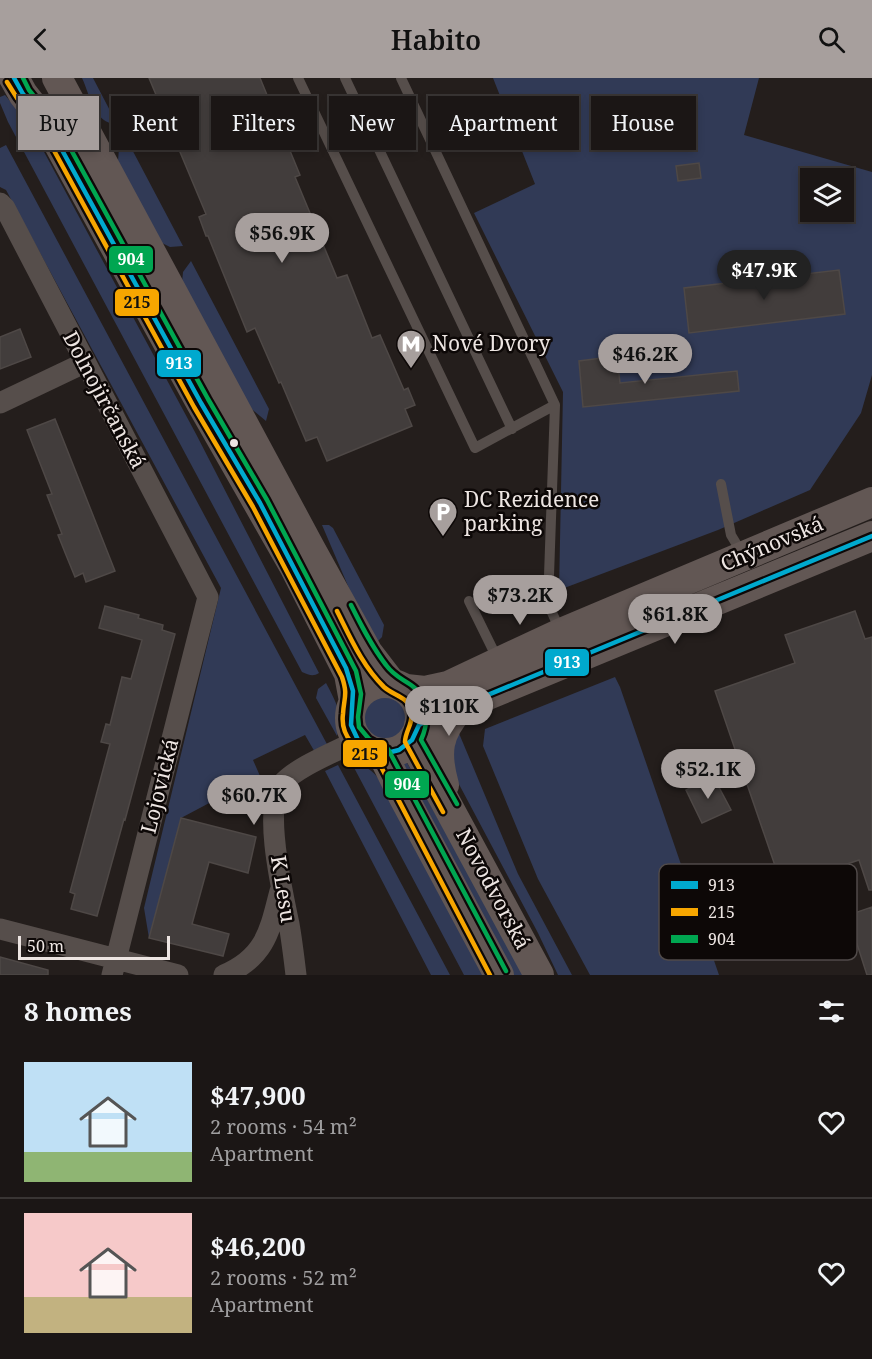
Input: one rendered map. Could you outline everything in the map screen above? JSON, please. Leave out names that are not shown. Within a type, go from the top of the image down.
[{"type":"main road","name":"Novodvorská","points":[[14,78],[23,94],[51,130],[201,403],[294,566],[349,674],[354,701],[350,717],[353,733],[370,746],[403,796],[499,975]]},
{"type":"main road","name":"Novodvorská","points":[[57,78],[368,653],[416,702],[419,709],[416,732],[452,812],[539,975]]},
{"type":"main road","name":"Chýnovská","points":[[416,732],[432,718],[460,708],[749,569],[872,502]]},
{"type":"main road","name":"Chýnovská","points":[[398,686],[425,690],[448,686],[561,633],[749,569],[872,536]]},
{"type":"main road","points":[[354,701],[369,686],[376,684],[398,686]]},
{"type":"main road","points":[[452,812],[438,765],[438,757],[441,737],[460,708]]},
{"type":"main road","points":[[370,746],[399,750],[416,732]]},
{"type":"street","name":"Dolnojirčanská","points":[[0,203],[5,208],[208,597]]},
{"type":"street","points":[[0,403],[84,363]]},
{"type":"street","name":"Lojovická","points":[[114,967],[208,597]]},
{"type":"street","name":"K Lesu","points":[[296,975],[273,823],[273,804],[276,792],[283,783],[304,768],[370,746]]},
{"type":"street","points":[[224,975],[254,956],[269,935],[281,887]]},
{"type":"street","points":[[0,929],[114,967],[178,975]]},
{"type":"lane","points":[[298,78],[475,448],[555,405]]},
{"type":"lane","points":[[345,78],[512,429]]},
{"type":"lane","points":[[401,78],[555,405],[548,604],[561,633]]},
{"type":"lane","points":[[721,484],[731,535],[749,569]]},
{"type":"lane","points":[[469,601],[499,662]]},
{"type":"shaded area","points":[[82,78],[93,78],[111,112],[111,123],[99,115],[99,96],[89,96]]},
{"type":"shaded area","points":[[493,78],[759,78],[744,135],[872,172],[872,375],[861,413],[810,490],[718,530],[559,590],[563,392],[474,213],[535,184],[522,150],[579,150],[579,96],[500,96]]},
{"type":"shaded area","points":[[5,95],[18,111],[18,141],[0,103],[0,97]]},
{"type":"shaded area","points":[[6,145],[328,746],[316,754],[305,735],[253,760],[260,776],[181,818],[149,938],[144,908],[221,588],[6,190],[0,187],[0,148]]},
{"type":"shaded area","points":[[23,150],[43,150],[196,434],[319,673],[311,675],[302,672]]},
{"type":"shaded area","points":[[119,150],[132,150],[183,246],[170,247],[160,242],[118,161]]},
{"type":"shaded area","points":[[191,261],[269,409],[266,421],[248,406],[182,283],[183,272]]},
{"type":"shaded area","points":[[322,525],[329,525],[333,528],[384,625],[382,637],[376,643],[363,621]]},
{"type":"shaded area","points":[[615,677],[681,864],[659,864],[659,960],[714,960],[719,975],[590,975],[538,879],[483,746],[485,729]]},
{"type":"shaded area","points":[[326,683],[339,715],[337,736],[316,698],[318,689]]},
{"type":"shaded area","points":[[386,696],[395,697],[402,702],[407,709],[407,727],[402,734],[395,739],[386,740],[377,739],[370,734],[365,727],[364,718],[365,709],[370,702],[377,697]]},
{"type":"shaded area","points":[[458,731],[518,874],[572,975],[558,975],[453,773],[453,742]]},
{"type":"shaded area","points":[[405,759],[524,975],[511,975],[401,764]]},
{"type":"shaded area","points":[[351,762],[368,769],[381,782],[484,975],[464,975]]},
{"type":"shaded area","points":[[338,765],[450,975],[431,975],[325,771]]},
{"type":"building","points":[[149,78],[260,78],[267,96],[211,96],[211,150],[290,150],[300,175],[295,177],[337,278],[347,275],[372,338],[380,335],[404,390],[408,388],[415,405],[405,409],[412,426],[327,461],[317,437],[306,441],[255,328],[247,332],[199,217],[206,214],[179,150],[199,150],[199,96],[157,96]]},
{"type":"building","points":[[699,163],[701,178],[678,181],[676,166]]},
{"type":"building","points":[[839,270],[845,314],[689,333],[684,288]]},
{"type":"building","points":[[20,329],[31,357],[0,369],[0,337]]},
{"type":"building","points":[[617,356],[620,383],[737,371],[739,391],[583,407],[579,361]]},
{"type":"building","points":[[55,419],[115,571],[86,582],[83,573],[75,577],[58,535],[62,534],[47,495],[52,494],[27,430]]},
{"type":"building","points":[[105,606],[139,615],[138,618],[163,625],[162,630],[175,634],[97,916],[71,909],[75,894],[70,892],[110,744],[101,742],[106,724],[110,725],[122,677],[131,679],[142,640],[99,628]]},
{"type":"building","points":[[855,611],[865,639],[872,637],[872,890],[869,890],[859,860],[847,864],[774,864],[715,691],[795,663],[785,635]]},
{"type":"building","points":[[713,776],[731,810],[702,823],[686,790]]},
{"type":"building","points":[[181,818],[256,837],[248,873],[209,862],[192,924],[229,934],[223,956],[149,938]]},
{"type":"building","points":[[872,907],[872,975],[867,975],[857,944],[857,912]]},
{"type":"building","points":[[0,957],[48,970],[48,975],[0,975]]},
{"type":"transit line","name":"913","points":[[14,78],[23,94],[51,130],[201,403],[260,503],[346,668],[353,691],[351,725],[363,745],[375,751],[399,750],[412,740],[419,725],[432,718],[872,536]]},
{"type":"transit line","name":"904","points":[[23,78],[29,90],[58,126],[208,399],[267,500],[356,671],[361,694],[359,727],[369,739],[388,749],[506,971]]},
{"type":"transit line","name":"215","points":[[7,82],[45,134],[194,407],[253,507],[342,677],[345,692],[343,722],[347,736],[363,753],[377,759],[490,975]]},
{"type":"transit line","name":"904","points":[[351,605],[371,643],[386,665],[417,690],[422,697],[425,703],[426,718],[421,740],[457,804]]},
{"type":"transit line","name":"215","points":[[337,611],[376,679],[407,702],[411,711],[411,719],[405,742],[443,812]]},
{"type":"place","name":"Nové Dvory","points":[[411,370]]},
{"type":"place","name":"DC Rezidence parking","points":[[443,538]]}]
